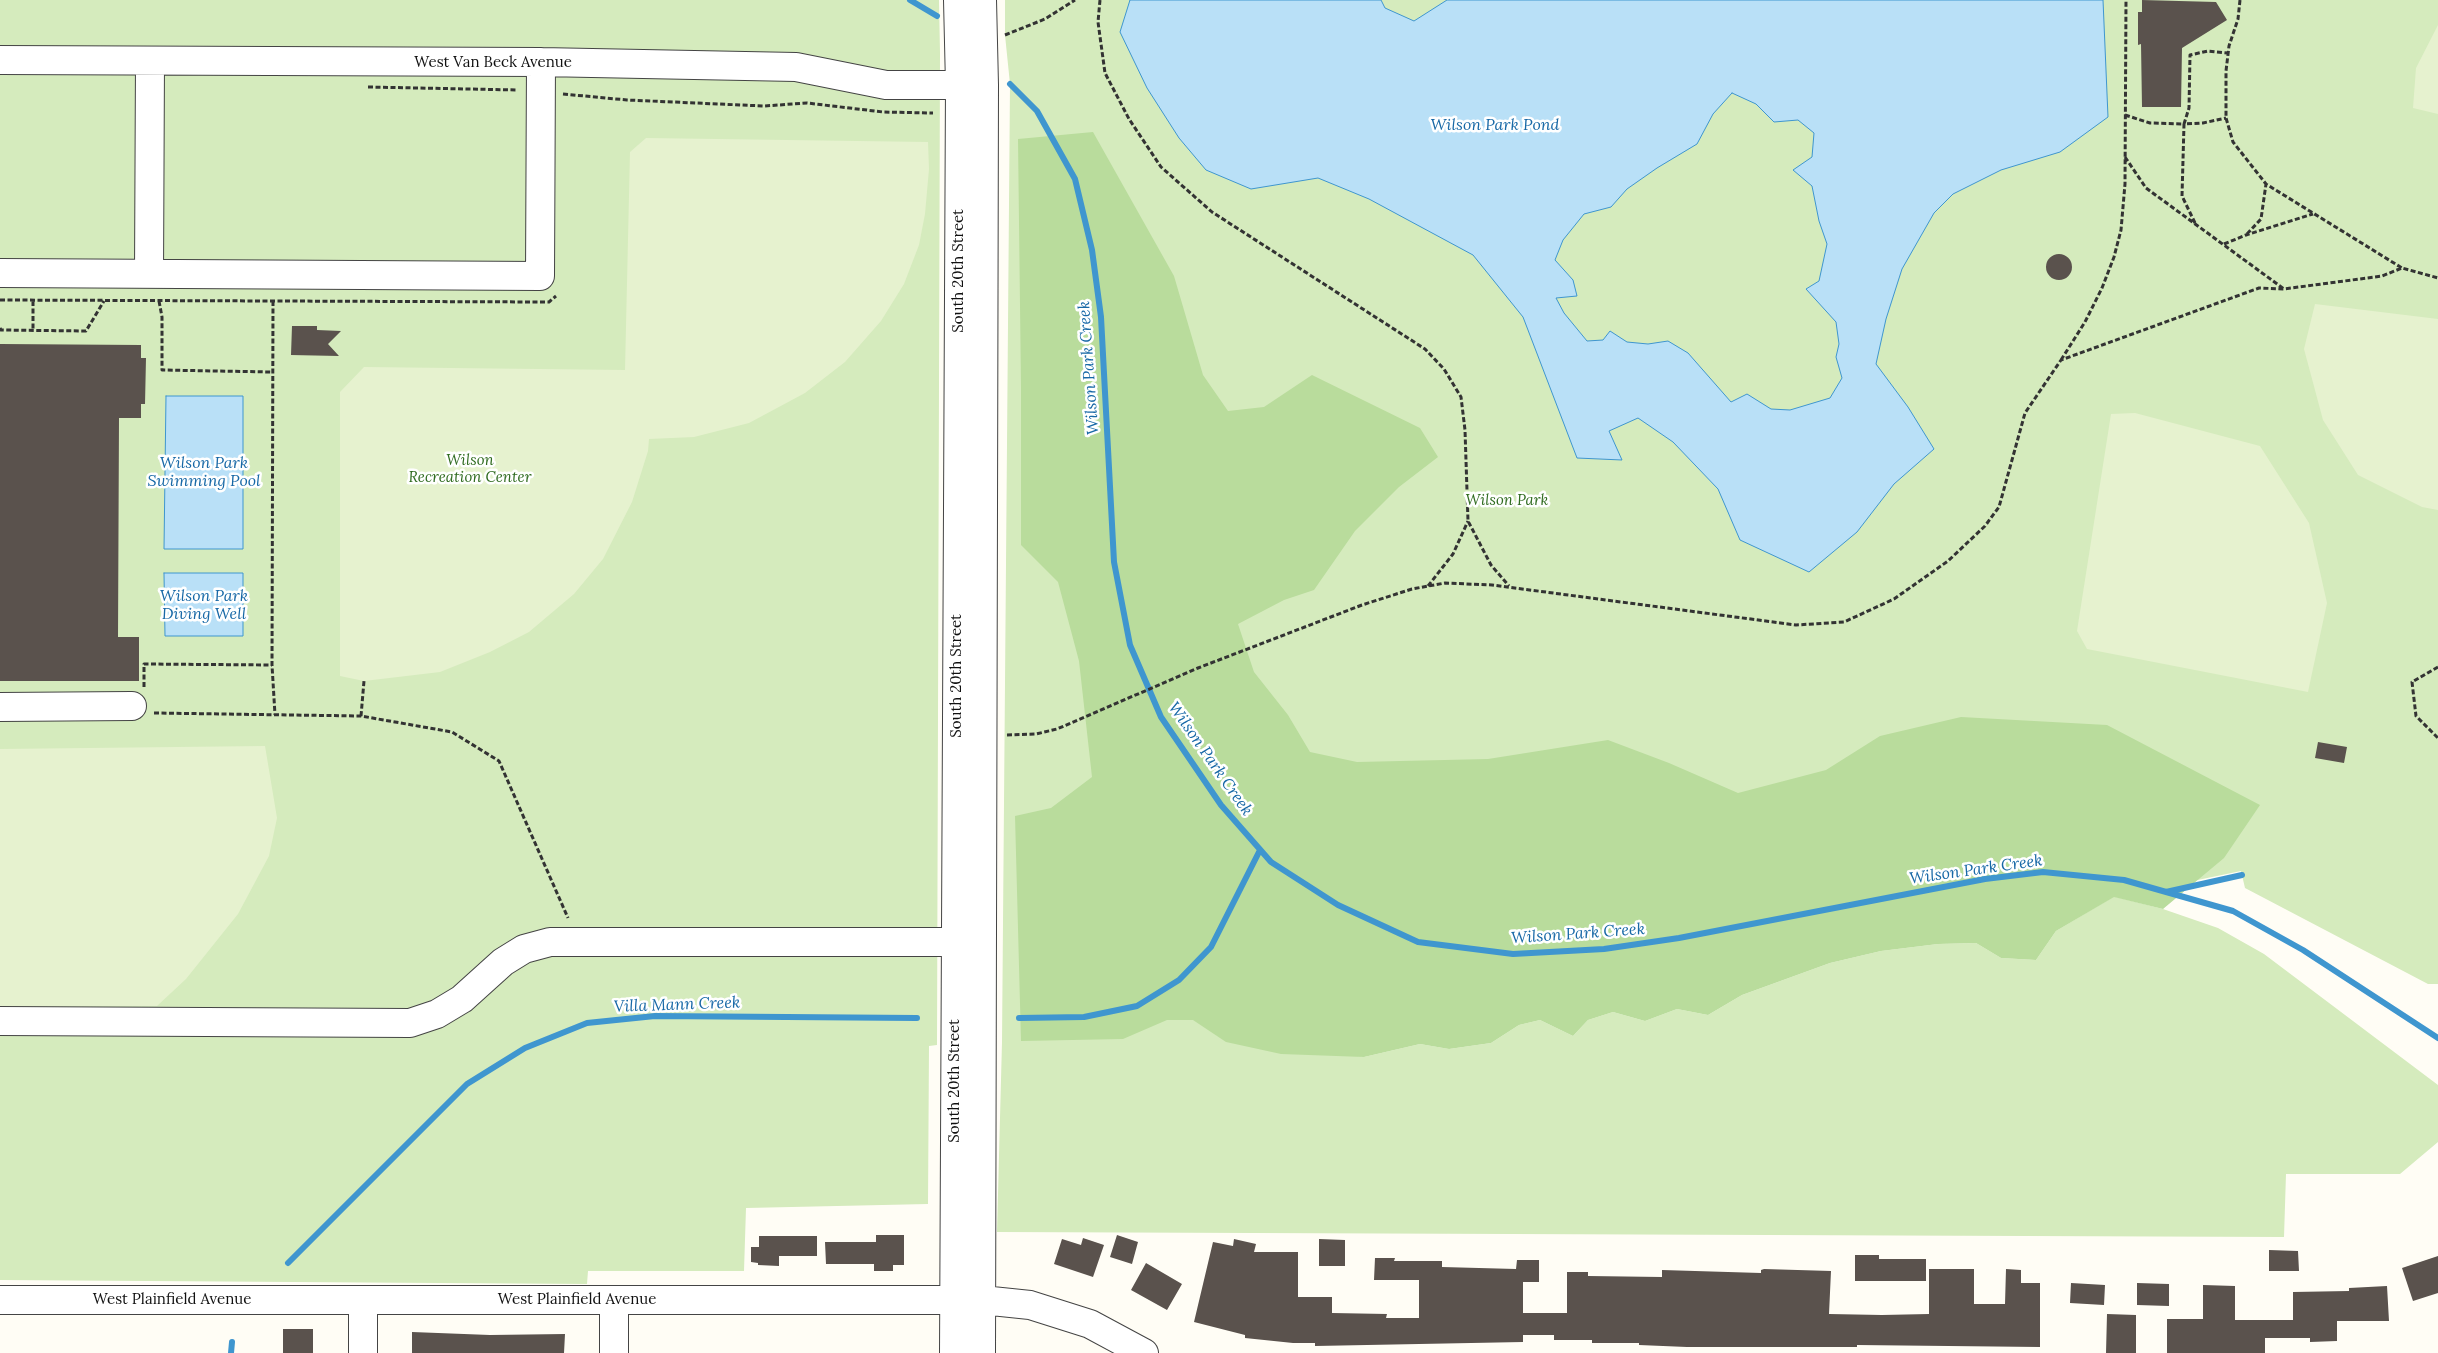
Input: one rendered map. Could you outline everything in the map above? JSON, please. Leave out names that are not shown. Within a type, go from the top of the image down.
[{"type":"street","name":"South 20th Street","points":[[958,0],[971,74]]},
{"type":"street","name":"South 20th Street","points":[[954,1353],[956,941],[969,729],[971,74],[982,0]]},
{"type":"street","name":"West Van Beck Avenue","points":[[0,60],[541,62],[796,66],[886,85],[971,74]]},
{"type":"street","points":[[149,274],[150,61]]},
{"type":"street","points":[[0,272],[540,276],[541,62]]},
{"type":"street","points":[[0,707],[138,710]]},
{"type":"street","name":"South 20th Street","points":[[969,729],[983,942],[981,1353]]},
{"type":"street","points":[[0,1021],[7,1023],[410,1023],[437,1014],[462,999],[503,962],[524,949],[550,942],[983,942]]},
{"type":"street","name":"West Plainfield Avenue","points":[[0,1300],[982,1300],[1030,1305],[1090,1324],[1144,1353]]},
{"type":"street","points":[[614,1300],[614,1353]]},
{"type":"street","points":[[363,1301],[363,1353]]},
{"type":"path","points":[[1005,35],[1045,20],[1076,0]]},
{"type":"path","points":[[1100,0],[1098,22],[1105,73],[1129,119],[1161,167],[1212,212],[1425,349],[1444,369],[1461,397],[1466,430],[1468,521],[1453,554],[1428,586]]},
{"type":"path","points":[[969,729],[1007,735],[1036,734],[1083,718],[1198,668],[1362,605],[1445,583],[1509,587],[1796,625],[1844,622],[1894,599],[1948,561],[1984,526],[1999,507],[2025,413],[2085,322],[2114,257],[2121,230],[2125,156],[2126,0]]},
{"type":"path","points":[[2240,0],[2238,20],[2228,53],[2226,118],[2233,142],[2266,184],[2402,268],[2438,278]]},
{"type":"path","points":[[2195,223],[2182,196],[2184,124],[2188,108],[2190,55],[2208,51],[2228,53]]},
{"type":"path","points":[[361,87],[541,92],[627,100],[764,106],[807,104],[883,112],[933,113]]},
{"type":"path","points":[[2125,115],[2150,123],[2204,123],[2226,118]]},
{"type":"path","points":[[2125,156],[2146,188],[2284,289]]},
{"type":"path","points":[[2246,235],[2261,219],[2266,184]]},
{"type":"path","points":[[2224,244],[2246,235],[2313,214]]},
{"type":"path","points":[[2061,360],[2260,288],[2284,289],[2382,276],[2402,268]]},
{"type":"path","points":[[34,301],[34,330]]},
{"type":"path","points":[[0,328],[1,330],[86,330],[104,301]]},
{"type":"path","points":[[159,301],[162,317],[162,370],[272,372]]},
{"type":"path","points":[[273,301],[272,665],[275,715]]},
{"type":"path","points":[[1468,521],[1491,565],[1509,587]]},
{"type":"path","points":[[272,665],[144,664],[138,710],[361,716],[452,732],[499,761],[524,813],[578,942]]},
{"type":"path","points":[[2438,667],[2412,682],[2416,716],[2438,738]]},
{"type":"path","points":[[361,716],[364,680]]},
{"type":"green space","name":"Wilson Recreation Center","points":[[0,0],[939,0],[937,1045],[929,1046],[928,1204],[746,1208],[744,1271],[588,1271],[587,1284],[0,1280]]},
{"type":"green space","name":"Wilson Park","points":[[1005,0],[2438,0],[2438,984],[2428,984],[2245,888],[2241,871],[2116,897],[2163,909],[2218,928],[2264,954],[2438,1085],[2438,1142],[2400,1174],[2286,1174],[2284,1237],[997,1232],[1002,1042],[1010,84],[1005,35]],"holes":[[[2113,897],[2056,931],[2036,960],[2001,958],[1976,943],[1938,944],[1881,951],[1830,963],[1742,995],[1708,1015],[1677,1009],[1645,1021],[1613,1012],[1588,1020],[1573,1036],[1540,1020],[1519,1025],[1491,1043],[1449,1049],[1420,1044],[1364,1057],[1216,1035]]]},
{"type":"green space","points":[[2438,25],[2438,114],[2413,108],[2416,68]]},
{"type":"green space","points":[[1093,132],[1174,276],[1203,375],[1228,411],[1264,407],[1312,375],[1420,428],[1438,457],[1399,487],[1355,531],[1314,590],[1284,600],[1238,624],[1254,672],[1288,715],[1310,752],[1357,762],[1488,759],[1608,740],[1669,763],[1738,793],[1826,770],[1880,736],[1961,717],[2107,725],[2260,805],[2224,858],[2163,909],[2114,897],[2056,931],[2036,960],[2001,958],[1976,943],[1938,944],[1881,951],[1830,963],[1742,995],[1708,1015],[1677,1009],[1645,1021],[1613,1012],[1588,1020],[1573,1036],[1540,1020],[1519,1025],[1491,1043],[1449,1049],[1420,1044],[1364,1057],[1281,1054],[1226,1042],[1193,1020],[1167,1020],[1123,1039],[1021,1041],[1015,816],[1051,808],[1092,777],[1079,661],[1058,582],[1021,545],[1018,139]]},
{"type":"green space","points":[[646,138],[928,142],[929,169],[925,214],[919,245],[904,284],[881,321],[845,362],[805,393],[749,423],[694,437],[649,439],[648,451],[632,502],[603,559],[574,594],[529,632],[490,652],[440,672],[364,681],[340,676],[340,392],[364,367],[625,370],[630,152]]},
{"type":"green space","points":[[2315,304],[2438,319],[2438,510],[2422,507],[2358,475],[2323,420],[2304,349]]},
{"type":"green space","points":[[2135,413],[2260,446],[2309,523],[2327,603],[2308,692],[2087,649],[2077,631],[2111,414]]},
{"type":"green space","points":[[265,746],[277,818],[269,856],[238,914],[186,979],[157,1006],[0,1007],[0,749]]},
{"type":"water","name":"Wilson Park Pond","points":[[1130,0],[1381,0],[1385,8],[1414,21],[1447,0],[2103,0],[2108,117],[2060,152],[2001,170],[1953,194],[1934,213],[1902,269],[1886,319],[1876,364],[1908,407],[1934,449],[1894,484],[1857,532],[1809,572],[1740,540],[1718,489],[1673,442],[1638,418],[1609,431],[1622,460],[1577,458],[1523,317],[1473,255],[1369,199],[1318,178],[1251,189],[1206,170],[1179,138],[1147,88],[1120,32]],"holes":[[[1732,93],[1756,104],[1774,122],[1798,120],[1814,133],[1812,157],[1793,170],[1812,186],[1819,221],[1827,244],[1819,281],[1806,289],[1836,322],[1839,344],[1836,357],[1842,378],[1830,398],[1790,410],[1771,409],[1747,394],[1731,402],[1688,353],[1668,341],[1648,344],[1627,342],[1610,331],[1603,340],[1587,341],[1564,313],[1556,298],[1577,296],[1573,280],[1555,260],[1563,240],[1584,214],[1611,207],[1627,189],[1697,144],[1713,114]]]},
{"type":"water","name":"Wilson Park Swimming Pool","points":[[166,396],[243,396],[243,549],[164,549]]},
{"type":"water","name":"Wilson Park Diving Well","points":[[164,573],[243,573],[243,636],[165,636]]},
{"type":"building","points":[[2142,0],[2216,2],[2227,20],[2182,48],[2181,107],[2142,107],[2141,44],[2138,45],[2138,12],[2142,12]]},
{"type":"building","points":[[2059,254],[2068,258],[2072,267],[2068,276],[2059,280],[2050,276],[2046,267],[2050,258]]},
{"type":"building","points":[[292,326],[317,326],[317,330],[341,331],[328,344],[339,356],[291,355]]},
{"type":"building","points":[[0,344],[141,345],[141,358],[146,358],[145,404],[141,404],[141,418],[119,418],[118,637],[139,637],[139,681],[0,681]]},
{"type":"building","points":[[2318,742],[2347,747],[2344,763],[2315,758]]},
{"type":"building","points":[[876,1235],[904,1235],[904,1265],[893,1265],[893,1271],[874,1271],[874,1264],[826,1264],[825,1242],[876,1242]]},
{"type":"building","points":[[1117,1235],[1138,1242],[1132,1264],[1110,1257]]},
{"type":"building","points":[[759,1236],[817,1236],[817,1256],[779,1256],[779,1266],[758,1265],[758,1263],[751,1262],[751,1247],[759,1247]]},
{"type":"building","points":[[1083,1238],[1104,1245],[1093,1277],[1054,1264],[1062,1239],[1081,1245]]},
{"type":"building","points":[[1234,1239],[1256,1244],[1254,1252],[1298,1252],[1298,1297],[1332,1297],[1332,1313],[1387,1314],[1386,1318],[1419,1318],[1419,1280],[1374,1280],[1375,1258],[1395,1258],[1394,1261],[1442,1261],[1442,1267],[1516,1269],[1517,1260],[1539,1260],[1539,1282],[1523,1282],[1523,1313],[1567,1313],[1567,1272],[1588,1272],[1588,1276],[1662,1277],[1662,1270],[1761,1273],[1761,1270],[1764,1269],[1831,1271],[1829,1314],[1882,1315],[1929,1314],[1929,1269],[1974,1269],[1974,1304],[2005,1304],[2006,1269],[2021,1270],[2021,1283],[2040,1283],[2040,1347],[1857,1345],[1857,1347],[1687,1347],[1639,1345],[1639,1343],[1592,1343],[1592,1340],[1554,1340],[1554,1335],[1523,1335],[1523,1342],[1315,1346],[1315,1343],[1293,1343],[1245,1338],[1245,1335],[1194,1322],[1213,1242],[1233,1246]]},
{"type":"building","points":[[1319,1239],[1345,1240],[1345,1266],[1319,1266]]},
{"type":"building","points":[[2269,1250],[2298,1251],[2299,1271],[2269,1271]]},
{"type":"building","points":[[1855,1255],[1879,1255],[1879,1259],[1926,1259],[1926,1281],[1855,1281]]},
{"type":"building","points":[[2438,1256],[2438,1293],[2413,1301],[2402,1268]]},
{"type":"building","points":[[1146,1263],[1182,1284],[1167,1310],[1131,1290]]},
{"type":"building","points":[[2071,1283],[2105,1285],[2104,1305],[2070,1303]]},
{"type":"building","points":[[2137,1283],[2169,1284],[2169,1306],[2137,1305]]},
{"type":"building","points":[[2203,1285],[2235,1286],[2235,1320],[2293,1320],[2293,1292],[2349,1291],[2349,1288],[2387,1286],[2389,1321],[2337,1321],[2337,1341],[2310,1342],[2310,1338],[2265,1338],[2265,1353],[2167,1353],[2167,1319],[2203,1319]]},
{"type":"building","points":[[2107,1314],[2136,1315],[2136,1353],[2106,1353]]},
{"type":"building","points":[[283,1329],[313,1329],[313,1353],[283,1353]]},
{"type":"building","points":[[412,1332],[490,1335],[565,1334],[564,1353],[412,1353]]},
{"type":"waterway","name":"Wilson Park Creek","points":[[910,0],[937,16]]},
{"type":"waterway","name":"Wilson Park Creek","points":[[1010,84],[1037,111],[1075,179],[1092,250],[1101,317],[1114,562],[1130,645],[1161,717],[1221,805],[1271,862],[1338,905],[1418,942],[1513,954],[1604,949],[1679,938],[1985,879],[2043,872],[2124,880],[2233,911],[2303,950],[2438,1038]]},
{"type":"waterway","points":[[1019,1018],[1084,1017],[1137,1006],[1179,980],[1211,947],[1260,850]]},
{"type":"waterway","points":[[2166,892],[2242,875]]},
{"type":"waterway","name":"Villa Mann Creek","points":[[288,1263],[467,1084],[525,1048],[587,1023],[655,1016],[917,1018]]},
{"type":"waterway","name":"Villa Mann Creek","points":[[231,1353],[232,1342]]}]
